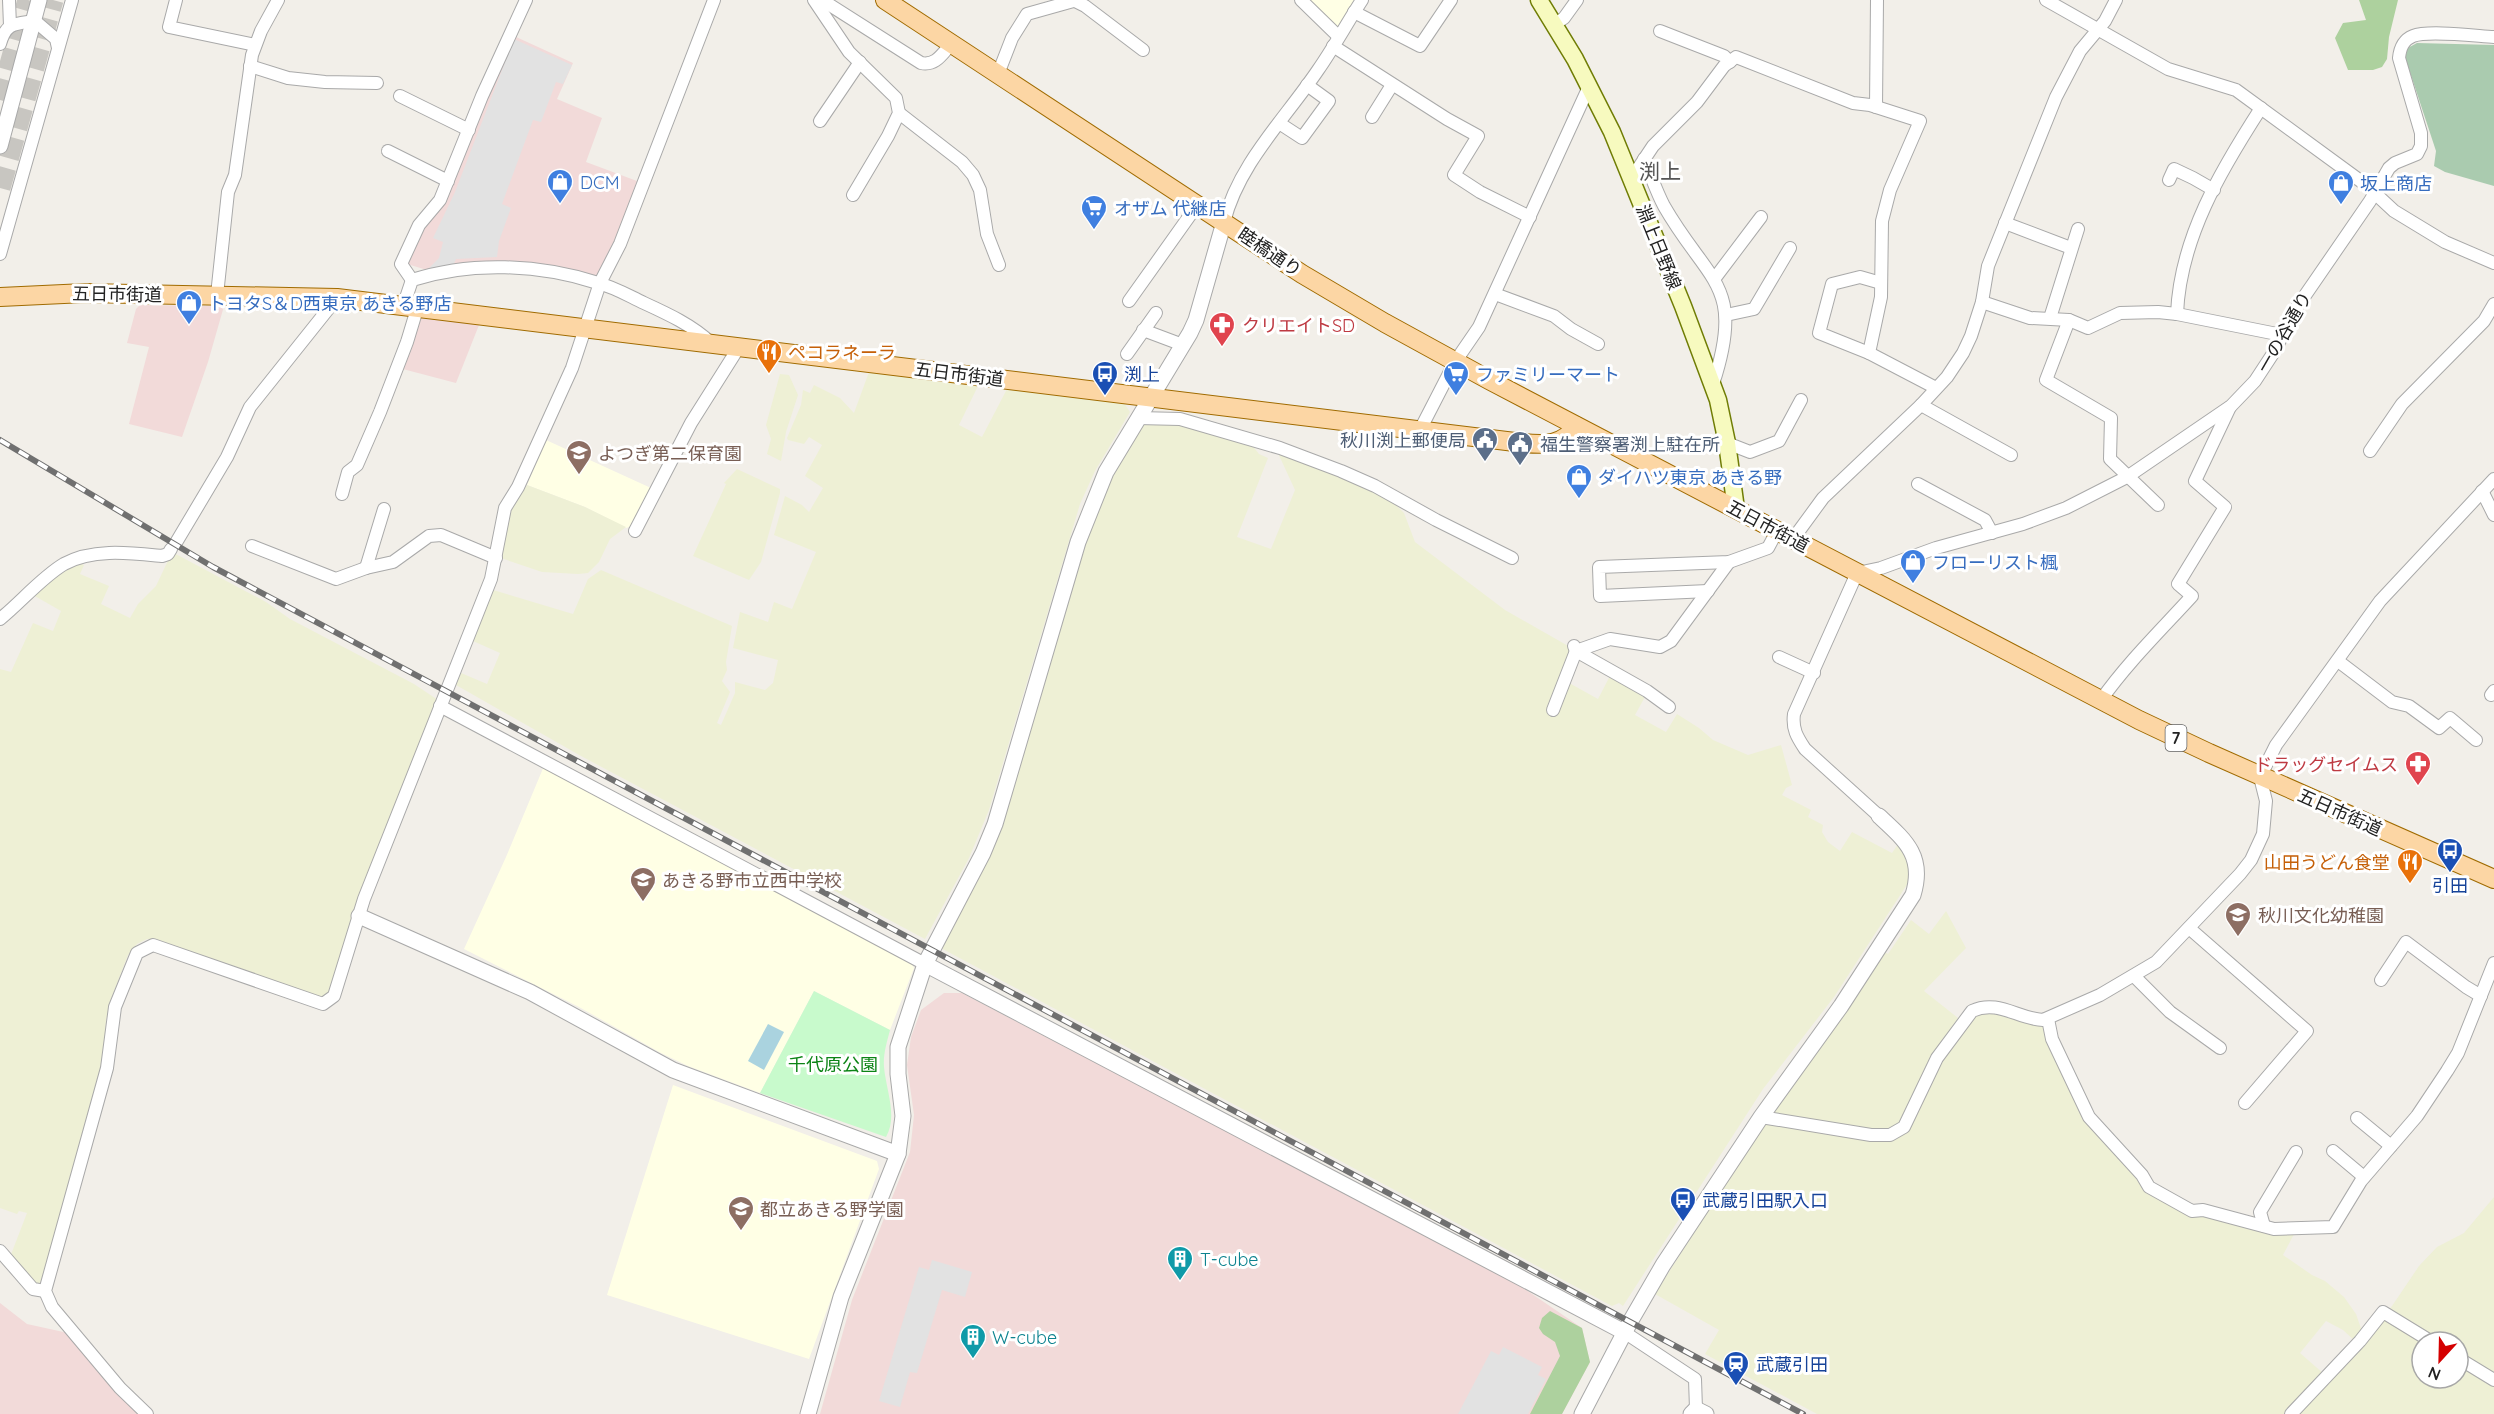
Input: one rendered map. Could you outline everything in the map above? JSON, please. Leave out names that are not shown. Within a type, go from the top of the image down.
[{"type":"main road","name":"睦橋通り","points":[[885,0],[1330,291],[1455,362],[1576,426]]},
{"type":"main road","name":"淵上日野線","points":[[1539,0],[1555,24],[1612,132],[1713,384],[1727,443],[1736,509]]},
{"type":"main road","name":"五日市街道","points":[[0,297],[56,294],[338,298],[1542,444],[1566,439],[1576,426],[1840,564],[1859,579],[2101,700],[2260,777],[2494,879]]},
{"type":"street","points":[[9,0],[10,26]]},
{"type":"street","points":[[0,146],[41,0]]},
{"type":"street","points":[[0,254],[72,0]]},
{"type":"street","points":[[176,0],[169,27],[255,45]]},
{"type":"street","points":[[217,296],[228,192],[235,175],[250,66],[255,45],[279,0]]},
{"type":"street","points":[[342,494],[348,472],[357,465],[407,342],[412,280],[401,264],[419,225],[440,200],[526,0]]},
{"type":"street","points":[[147,1414],[120,1388],[52,1307],[45,1291],[108,1062],[115,1007],[137,953],[153,945],[323,1004],[334,996],[359,916],[491,579],[505,508],[518,487],[572,368],[600,283],[620,244],[714,0]]},
{"type":"street","points":[[814,0],[849,52],[896,98],[899,113],[854,195]]},
{"type":"street","points":[[822,0],[921,63],[929,64],[936,61],[952,43]]},
{"type":"street","points":[[998,74],[1012,38],[1027,14],[1074,0],[1143,50]]},
{"type":"street","points":[[1301,0],[1336,41],[1392,85],[1478,136],[1454,175],[1480,192],[1530,217]]},
{"type":"street","points":[[808,1414],[841,1297],[898,1154],[903,1116],[898,1074],[898,1047],[925,964],[995,824],[1078,542],[1106,472],[1196,320],[1229,201],[1241,176],[1307,85],[1362,0]]},
{"type":"street","points":[[1354,12],[1420,46],[1451,0]]},
{"type":"street","points":[[1555,24],[1564,18],[1577,0]]},
{"type":"street","points":[[1876,107],[1878,0]]},
{"type":"street","points":[[2046,0],[2168,69],[2236,90],[2366,185],[2394,211],[2445,242],[2494,263]]},
{"type":"street","points":[[1708,591],[1600,596],[1599,567],[1729,562],[1768,548],[1785,535],[1921,405],[1963,353],[1982,302],[1988,266],[2056,97],[2080,51],[2099,29],[2116,0]]},
{"type":"street","points":[[0,44],[4,31],[10,26],[35,21]]},
{"type":"street","points":[[35,21],[56,39],[58,48]]},
{"type":"street","points":[[1660,31],[1724,56],[1730,62]]},
{"type":"street","name":"一の谷通り","points":[[1859,579],[1936,548],[1992,533],[2066,508],[2127,477],[2231,406],[2255,381],[2274,352],[2295,310],[2390,168],[2395,163],[2417,154],[2421,146],[2421,133],[2399,58],[2400,49],[2406,40],[2423,34],[2494,37]]},
{"type":"street","points":[[1631,179],[1653,146],[1697,102],[1706,88],[1736,57],[1853,103],[1876,107],[1920,122],[1890,190],[1882,221],[1881,297],[1869,353]]},
{"type":"street","points":[[820,121],[860,62]]},
{"type":"street","points":[[250,66],[288,78],[376,83]]},
{"type":"street","points":[[1280,123],[1302,138],[1329,100],[1307,85]]},
{"type":"street","points":[[1372,117],[1392,85]]},
{"type":"street","points":[[1420,430],[1455,362],[1479,327],[1587,91],[1591,90]]},
{"type":"street","points":[[400,96],[469,130]]},
{"type":"street","points":[[2177,314],[2178,288],[2187,249],[2195,227],[2261,108]]},
{"type":"street","points":[[899,113],[962,162],[973,175],[980,190],[987,234],[999,265]]},
{"type":"street","points":[[388,151],[448,181]]},
{"type":"street","points":[[1644,159],[1664,206],[1715,278],[1721,292],[1726,315],[1724,343],[1713,384]]},
{"type":"street","points":[[2173,170],[2214,190]]},
{"type":"street","points":[[1130,301],[1198,204]]},
{"type":"street","points":[[1715,278],[1761,217]]},
{"type":"street","points":[[2005,223],[2071,248]]},
{"type":"street","points":[[2050,318],[2078,229]]},
{"type":"street","points":[[1726,315],[1754,309],[1790,248]]},
{"type":"street","points":[[412,280],[456,269],[498,267],[562,274],[600,283],[675,317],[702,334],[711,344]]},
{"type":"street","points":[[1881,284],[1860,278],[1832,284],[1819,333],[1869,353],[1936,388]]},
{"type":"street","points":[[1495,294],[1554,316],[1571,329],[1598,344]]},
{"type":"street","points":[[0,619],[65,564],[89,556],[111,553],[162,556],[168,554],[227,457],[250,407],[338,298]]},
{"type":"street","points":[[1982,302],[2030,318],[2069,320],[2088,328],[2129,312],[2177,314],[2282,335]]},
{"type":"street","points":[[2370,451],[2402,404],[2484,321],[2494,304]]},
{"type":"street","points":[[1127,354],[1155,313]]},
{"type":"street","points":[[2069,320],[2046,380],[2111,418],[2110,459],[2158,505]]},
{"type":"street","points":[[1143,330],[1183,345]]},
{"type":"street","points":[[636,531],[691,423],[739,347]]},
{"type":"street","points":[[1727,443],[1750,452],[1779,441],[1801,400]]},
{"type":"street","points":[[1921,405],[1962,430],[2011,455]]},
{"type":"street","points":[[2101,700],[2124,668],[2192,596],[2178,584],[2225,507],[2194,481],[2231,406]]},
{"type":"street","points":[[1138,418],[1180,419],[1280,448],[1341,471],[1512,558]]},
{"type":"street","points":[[1761,1117],[1871,1136],[1890,1135],[1904,1127],[1937,1058],[1972,1011],[1989,1006],[2040,1021],[2048,1019],[2134,976],[2162,956],[2240,874],[2258,846],[2263,834],[2266,801],[2260,777],[2276,745],[2380,601],[2494,479]]},
{"type":"street","points":[[1918,484],[1985,520],[1992,533]]},
{"type":"street","points":[[2482,491],[2494,515]]},
{"type":"street","points":[[366,568],[384,509]]},
{"type":"street","points":[[252,546],[336,579],[366,568],[393,562],[429,536],[441,536],[496,558]]},
{"type":"street","points":[[1575,648],[1610,639],[1660,647],[1671,641],[1729,562]]},
{"type":"street","points":[[1582,1414],[1624,1332],[1663,1265],[1761,1117],[1841,1006],[1912,895],[1917,879],[1912,851],[1901,836],[1806,749],[1792,725],[1794,714],[1859,579]]},
{"type":"street","points":[[1575,648],[1647,691],[1669,707]]},
{"type":"street","points":[[1553,710],[1575,648]]},
{"type":"street","points":[[1779,657],[1814,673]]},
{"type":"street","points":[[2338,661],[2392,702],[2409,705],[2439,728],[2450,718],[2476,740]]},
{"type":"street","points":[[440,706],[1624,1332],[1695,1379],[1698,1412]]},
{"type":"street","points":[[359,916],[530,992],[673,1070],[898,1154]]},
{"type":"street","points":[[2189,928],[2307,1031],[2245,1103]]},
{"type":"street","points":[[2381,980],[2406,942],[2481,996]]},
{"type":"street","points":[[2048,1019],[2052,1039],[2089,1117],[2142,1175],[2149,1187],[2192,1211],[2203,1210],[2274,1229],[2333,1227],[2364,1177],[2418,1116],[2458,1053],[2494,963]]},
{"type":"street","points":[[2134,976],[2170,1012],[2220,1048]]},
{"type":"street","points":[[2357,1118],[2391,1146]]},
{"type":"street","points":[[2333,1151],[2364,1177]]},
{"type":"street","points":[[2264,1226],[2260,1212],[2296,1152]]},
{"type":"street","points":[[0,1251],[33,1289],[45,1291]]},
{"type":"street","points":[[2291,1414],[2360,1341],[2383,1312],[2412,1330]]},
{"type":"street","points":[[2470,1365],[2494,1380]]},
{"type":"shaded area","points":[[1304,0],[1357,0],[1339,26],[1332,26]]},
{"type":"shaded area","points":[[514,36],[573,63],[557,99],[602,118],[586,162],[637,181],[615,242],[596,278],[559,269],[427,270],[407,264]]},
{"type":"shaded area","points":[[514,39],[572,65],[563,84],[556,82],[541,122],[533,120],[502,204],[511,208],[499,241],[497,257],[456,259],[453,266],[427,270],[439,258],[443,242],[433,238],[455,192]]},
{"type":"shaded area","points":[[2417,43],[2494,45],[2494,186],[2445,172],[2434,166],[2436,151],[2405,57],[2406,49]]},
{"type":"shaded area","points":[[140,305],[224,306],[208,362],[182,437],[129,424],[149,347],[127,343],[136,309]]},
{"type":"shaded area","points":[[416,317],[479,325],[456,383],[399,368]]},
{"type":"shaded area","points":[[869,372],[978,386],[959,425],[982,437],[1007,389],[1124,403],[1130,412],[1095,471],[1080,504],[989,810],[969,858],[925,939],[581,756],[456,685],[461,673],[487,684],[500,653],[473,641],[493,590],[573,614],[588,579],[601,570],[732,626],[726,662],[727,670],[722,681],[730,692],[717,723],[721,725],[735,693],[735,682],[765,690],[773,683],[778,660],[733,648],[740,612],[768,622],[774,602],[792,609],[816,552],[774,535],[785,496],[802,505],[809,512],[823,488],[805,476],[822,445],[809,437],[804,444],[787,438],[801,405],[803,390],[810,393],[814,385],[840,398],[854,413]]},
{"type":"shaded area","points":[[780,374],[789,375],[798,395],[786,432],[781,461],[767,454],[771,439],[766,425]]},
{"type":"shaded area","points":[[1141,424],[1151,425],[1180,424],[1252,445],[1259,454],[1268,458],[1237,537],[1271,549],[1295,490],[1277,451],[1320,466],[1388,497],[1404,513],[1415,542],[1505,610],[1570,647],[1573,653],[1562,679],[1598,699],[1611,674],[1646,695],[1635,715],[1666,732],[1677,714],[1713,740],[1748,755],[1781,745],[1792,785],[1786,788],[1782,795],[1811,810],[1808,817],[1823,825],[1822,832],[1828,842],[1840,851],[1852,832],[1892,853],[1898,844],[1908,860],[1910,880],[1834,997],[1763,1089],[1623,1306],[1619,1303],[1612,1306],[939,947],[991,848],[1085,539],[1114,466]]},
{"type":"shaded area","name":"よつぎ第二保育園","points":[[546,440],[651,488],[632,526],[626,528],[585,507],[527,485]]},
{"type":"shaded area","points":[[737,469],[780,489],[761,562],[749,580],[693,556],[726,484],[724,483]]},
{"type":"shaded area","points":[[527,485],[585,507],[626,527],[610,539],[599,562],[588,573],[542,572],[501,558],[511,510]]},
{"type":"shaded area","points":[[172,552],[266,602],[290,619],[414,684],[438,700],[329,996],[322,999],[159,940],[147,939],[137,944],[128,955],[111,999],[106,1020],[103,1063],[53,1242],[40,1283],[33,1284],[10,1257],[27,1213],[19,1211],[17,1214],[0,1208],[0,669],[11,672],[33,623],[53,631],[61,611],[33,595],[59,572],[77,562],[84,565],[80,574],[109,586],[101,604],[130,618],[138,604],[156,586]]},
{"type":"shaded area","name":"あきる野市立西中学校","points":[[544,766],[910,961],[914,968],[890,1030],[814,991],[760,1093],[688,1066],[661,1053],[579,1007],[464,949]]},
{"type":"shaded area","points":[[1946,911],[1966,948],[1924,991],[1958,1018],[1930,1061],[1908,1113],[1895,1128],[1882,1132],[1776,1115],[1773,1109],[1883,951],[1888,954],[1911,920],[1929,934]]},
{"type":"shaded area","points":[[944,993],[962,993],[1516,1283],[1582,1328],[1590,1362],[1562,1414],[820,1414],[852,1300],[910,1152],[914,1115],[907,1065],[911,1037],[921,1010]]},
{"type":"shaded area","points":[[1990,1013],[2045,1027],[2084,1115],[2139,1175],[2142,1185],[2207,1212],[2299,1232],[2293,1236],[2283,1255],[2325,1281],[2344,1297],[2356,1314],[2363,1334],[2356,1342],[2343,1330],[2326,1321],[2300,1353],[2324,1374],[2288,1414],[1817,1414],[1705,1354],[1719,1330],[1655,1294],[1763,1124],[1769,1122],[1894,1138],[1936,1069],[1975,1016]]},
{"type":"shaded area","name":"都立あきる野学園","points":[[673,1085],[877,1161],[879,1169],[809,1359],[607,1295]]},
{"type":"shaded area","points":[[2494,1197],[2494,1374],[2470,1359],[2470,1330],[2424,1330],[2390,1309],[2419,1266],[2437,1247],[2464,1233]]},
{"type":"shaded area","points":[[932,1260],[972,1272],[965,1297],[942,1290],[917,1373],[910,1372],[900,1407],[879,1401],[919,1267],[929,1270]]},
{"type":"shaded area","points":[[0,1303],[27,1324],[68,1333],[140,1414],[0,1414]]},
{"type":"shaded area","points":[[2381,1320],[2387,1320],[2410,1334],[2410,1390],[2470,1390],[2470,1371],[2494,1386],[2494,1414],[2294,1414]]},
{"type":"shaded area","points":[[1503,1347],[1542,1367],[1538,1375],[1546,1379],[1528,1414],[1458,1414],[1491,1351],[1499,1355]]},
{"type":"green space","points":[[2359,0],[2398,0],[2389,37],[2387,59],[2382,67],[2373,70],[2348,70],[2335,38],[2343,23],[2366,20]]},
{"type":"green space","name":"千代原公園","points":[[814,991],[890,1030],[884,1062],[891,1112],[886,1137],[760,1093]]},
{"type":"green space","points":[[1550,1311],[1582,1328],[1590,1362],[1562,1414],[1530,1414],[1560,1356],[1555,1342],[1543,1334],[1539,1328],[1542,1318]]},
{"type":"water","points":[[768,1024],[784,1032],[764,1070],[748,1061]]},
{"type":"tunnel","points":[[0,100],[28,0]]},
{"type":"tunnel","points":[[0,188],[53,0]]},
{"type":"railway","points":[[0,440],[213,567],[1803,1414]]},
{"type":"place","name":"DCM","points":[[560,205]]},
{"type":"place","name":"坂上商店","points":[[2341,206]]},
{"type":"place","name":"オザム 代継店","points":[[1094,231]]},
{"type":"place","name":"トヨタS＆D西東京 あきる野店","points":[[189,326]]},
{"type":"place","name":"クリエイトSD","points":[[1222,348]]},
{"type":"place","name":"ペコラネーラ","points":[[769,375]]},
{"type":"place","name":"渕上","points":[[1105,397]]},
{"type":"place","name":"ファミリーマート","points":[[1456,397]]},
{"type":"place","name":"秋川渕上郵便局","points":[[1485,463]]},
{"type":"place","name":"福生警察署渕上駐在所","points":[[1520,467]]},
{"type":"place","name":"よつぎ第二保育園","points":[[579,476]]},
{"type":"place","name":"ダイハツ東京 あきる野","points":[[1579,500]]},
{"type":"place","name":"フローリスト楓","points":[[1913,585]]},
{"type":"place","name":"ドラッグセイムス","points":[[2418,787]]},
{"type":"place","name":"引田","points":[[2450,874]]},
{"type":"place","name":"山田うどん食堂","points":[[2410,885]]},
{"type":"place","name":"あきる野市立西中学校","points":[[643,903]]},
{"type":"place","name":"秋川文化幼稚園","points":[[2238,938]]},
{"type":"place","name":"武蔵引田駅入口","points":[[1683,1223]]},
{"type":"place","name":"都立あきる野学園","points":[[741,1232]]},
{"type":"place","name":"T-cube","points":[[1180,1282]]},
{"type":"place","name":"W-cube","points":[[973,1360]]},
{"type":"place","name":"武蔵引田","points":[[1736,1387]]},
{"type":"district","name":"渕上","points":[[1660,171]]}]
